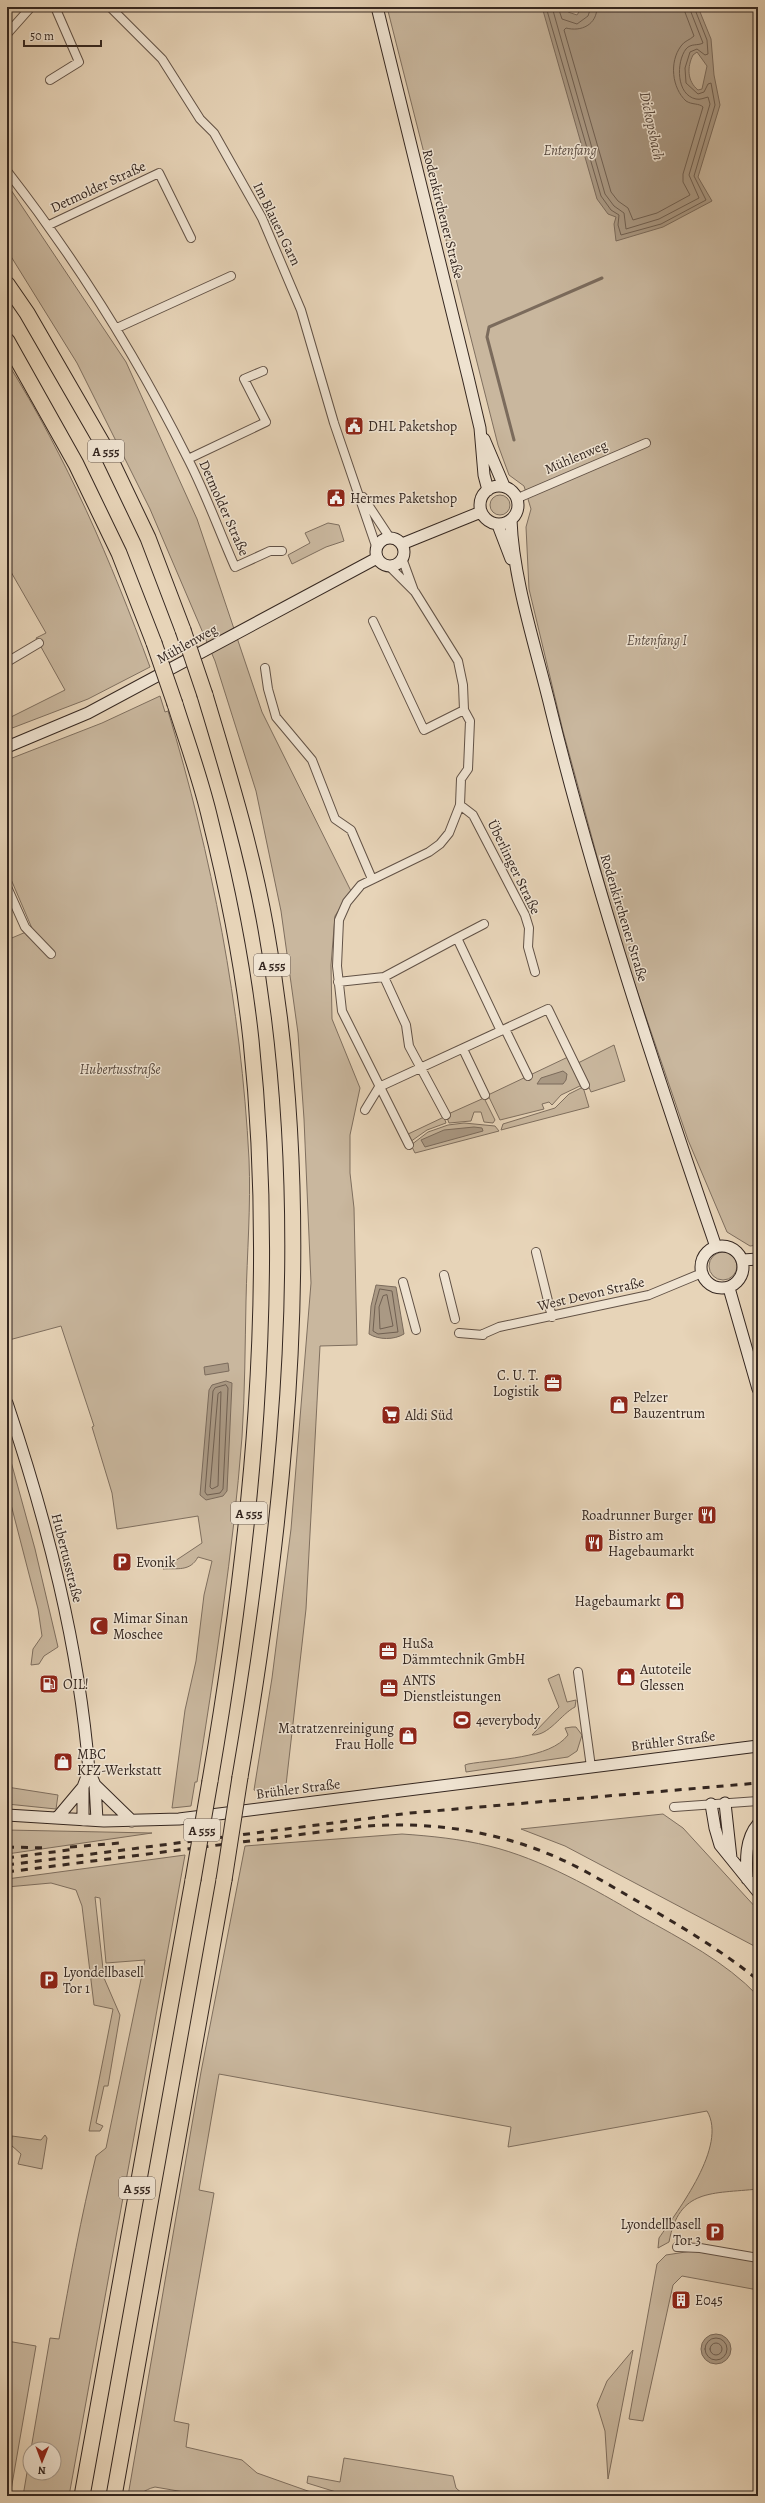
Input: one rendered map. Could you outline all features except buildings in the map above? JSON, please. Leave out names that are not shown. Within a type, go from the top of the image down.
[{"type":"highway","name":"A 555","points":[[7,284],[27,313],[105,448],[148,538],[183,630],[205,695],[239,807],[266,928],[281,1031],[292,1151],[290,1364],[278,1516],[258,1671],[224,1880],[114,2496]]},
{"type":"highway","name":"A 555","points":[[7,341],[76,464],[119,553],[154,642],[175,704],[210,818],[234,932],[250,1038],[259,1151],[261,1259],[255,1445],[247,1533],[230,1665],[193,1880],[82,2496]]},
{"type":"main road","name":"Rodenkirchener Straße","points":[[377,7],[480,428],[488,490]]},
{"type":"main road","name":"Rodenkirchener Straße","points":[[480,428],[504,486],[512,490],[518,498]]},
{"type":"main road","points":[[504,486],[498,486],[488,490],[480,501],[481,512],[486,519],[498,525],[511,520],[516,515],[519,505],[518,498]]},
{"type":"main road","points":[[402,544],[481,512]]},
{"type":"main road","name":"Rodenkirchener Straße","points":[[511,520],[522,592],[562,752],[614,942],[716,1247]]},
{"type":"main road","name":"Rodenkirchener Straße","points":[[498,525],[522,592]]},
{"type":"main road","points":[[390,538],[397,540],[402,544],[404,551],[402,558],[396,564],[389,566],[384,565],[377,558],[376,546],[383,539],[390,538]]},
{"type":"main road","name":"Mühlenweg","points":[[7,747],[100,707],[377,558]]},
{"type":"main road","points":[[716,1247],[731,1247],[738,1252],[743,1260],[744,1271],[741,1278],[729,1288],[718,1288],[711,1285],[702,1273],[701,1262],[705,1255],[716,1247]]},
{"type":"main road","points":[[743,1260],[758,1259]]},
{"type":"main road","points":[[729,1288],[758,1389]]},
{"type":"main road","name":"Hubertusstraße","points":[[7,1403],[54,1558],[74,1648],[89,1771],[95,1785],[97,1820]]},
{"type":"main road","name":"Brühler Straße","points":[[7,1816],[132,1821],[179,1819],[758,1746]]},
{"type":"main road","name":"Hubertusstraße","points":[[83,1820],[83,1788],[89,1771]]},
{"type":"main road","points":[[95,1785],[132,1821]]},
{"type":"main road","points":[[57,1818],[83,1788]]},
{"type":"main road","points":[[725,1803],[732,1859]]},
{"type":"main road","points":[[712,1804],[715,1828],[720,1846],[758,1892]]},
{"type":"main road","points":[[747,1880],[746,1860],[749,1840],[758,1824]]},
{"type":"street","points":[[7,34],[31,7]]},
{"type":"street","points":[[50,80],[79,62],[56,7]]},
{"type":"street","name":"Im Blauen Garn","points":[[110,7],[162,59],[200,119],[214,133],[262,218],[301,310],[334,423],[358,488],[376,546]]},
{"type":"street","name":"Detmolder Straße","points":[[7,172],[49,225],[117,328],[188,459],[235,567],[270,551],[282,551]]},
{"type":"street","name":"Detmolder Straße","points":[[49,225],[159,173],[190,238]]},
{"type":"street","points":[[117,328],[231,276]]},
{"type":"street","name":"Detmolder Straße","points":[[188,459],[266,422],[244,379],[263,371]]},
{"type":"street","name":"Mühlenweg","points":[[518,498],[646,443]]},
{"type":"street","name":"Im Blauen Garn","points":[[358,488],[390,538]]},
{"type":"street","points":[[402,558],[415,592],[458,662],[464,685],[464,710],[470,721],[468,769],[461,779],[460,805],[449,833],[440,844],[372,879],[353,892],[342,911],[337,942],[338,982],[342,1011],[375,1073],[379,1087],[409,1145]]},
{"type":"street","points":[[389,566],[415,592]]},
{"type":"street","points":[[373,621],[424,730],[464,710]]},
{"type":"street","points":[[7,662],[39,643]]},
{"type":"street","points":[[265,668],[268,689],[276,717],[312,760],[335,819],[351,830],[372,879]]},
{"type":"street","name":"Überlinger Straße","points":[[460,805],[473,815],[522,908],[529,928],[528,947],[535,972]]},
{"type":"street","points":[[7,887],[25,927],[50,954]]},
{"type":"street","points":[[338,982],[384,977],[484,924]]},
{"type":"street","points":[[457,938],[528,1076]]},
{"type":"street","points":[[384,977],[406,1024],[410,1046],[446,1115]]},
{"type":"street","points":[[365,1110],[379,1087],[421,1069],[548,1009],[585,1085]]},
{"type":"street","points":[[463,1049],[485,1095]]},
{"type":"street","points":[[536,1252],[552,1317]]},
{"type":"street","name":"West Devon Straße","points":[[458,1333],[483,1335],[499,1328],[649,1295],[702,1273]]},
{"type":"street","points":[[444,1275],[455,1319]]},
{"type":"street","points":[[403,1282],[416,1330]]},
{"type":"street","points":[[578,1672],[591,1766]]},
{"type":"street","points":[[674,1807],[758,1801]]},
{"type":"street","points":[[677,2247],[700,2248],[758,2258]]},
{"type":"green space","name":"Entenfang","points":[[387,7],[758,7],[758,1245],[750,1246],[727,1232],[688,1140],[620,941],[563,731],[529,589],[526,527],[531,509],[524,486],[509,475],[498,445]]},
{"type":"green space","points":[[7,184],[126,362],[197,519],[262,712],[351,891],[335,916],[331,965],[332,1019],[360,1088],[350,1135],[350,1173],[354,1208],[357,1345],[320,1346],[306,1609],[285,1794],[267,1795],[254,1790],[272,1678],[291,1529],[311,1283],[304,1119],[298,1033],[281,911],[256,791],[215,661],[150,509],[77,363],[7,250]]},
{"type":"green space","points":[[7,362],[49,435],[86,511],[120,588],[150,667],[88,699],[7,730],[7,719],[65,690],[36,638],[46,633],[7,565]]},
{"type":"green space","points":[[500,495],[507,498],[510,505],[507,512],[500,515],[493,512],[490,505],[493,498]]},
{"type":"green space","points":[[328,523],[339,525],[344,541],[326,547],[292,564],[288,555],[310,543],[305,533]]},
{"type":"green space","points":[[160,696],[165,712],[168,711],[184,766],[211,877],[222,932],[239,1045],[249,1159],[249,1212],[243,1420],[229,1567],[197,1782],[195,1782],[191,1806],[172,1808],[185,1710],[196,1661],[204,1595],[212,1561],[198,1557],[195,1562],[187,1567],[178,1569],[163,1569],[202,1543],[198,1516],[117,1529],[112,1493],[92,1427],[94,1426],[61,1326],[9,1340],[7,1335],[7,940],[26,932],[27,936],[34,933],[7,870],[7,760],[102,723]]},
{"type":"green space","points":[[614,1045],[625,1081],[591,1092],[578,1063]]},
{"type":"green space","points":[[568,1057],[582,1085],[561,1095],[552,1105],[549,1102],[542,1104],[544,1109],[500,1120],[488,1095]]},
{"type":"green space","points":[[583,1087],[589,1107],[501,1130],[503,1124],[555,1108],[569,1094]]},
{"type":"green space","points":[[484,1098],[495,1120],[493,1123],[484,1122],[481,1112],[474,1112],[471,1121],[449,1123],[446,1115]]},
{"type":"green space","points":[[444,1117],[446,1123],[427,1130],[410,1142],[406,1135]]},
{"type":"green space","points":[[464,1123],[495,1126],[499,1131],[415,1153],[411,1145],[428,1132],[448,1125]]},
{"type":"green space","points":[[723,1252],[733,1256],[737,1266],[733,1276],[723,1280],[713,1276],[709,1266],[713,1256]]},
{"type":"green space","points":[[7,1447],[35,1549],[58,1647],[44,1656],[39,1664],[31,1665],[33,1649],[42,1636],[38,1609],[7,1489]]},
{"type":"green space","points":[[559,1674],[567,1702],[576,1700],[575,1707],[544,1732],[532,1735],[559,1707],[548,1679]]},
{"type":"green space","points":[[576,1727],[582,1735],[577,1751],[568,1757],[466,1772],[465,1765],[468,1764],[522,1757],[549,1749],[560,1743],[568,1735],[565,1728]]},
{"type":"green space","points":[[7,1787],[58,1795],[56,1809],[7,1804]]},
{"type":"green space","points":[[663,1814],[683,1828],[758,1910],[758,1948],[565,1846],[521,1829]]},
{"type":"green space","points":[[7,1830],[152,1833],[7,1854]]},
{"type":"green space","points":[[402,1834],[468,1841],[509,1852],[548,1867],[604,1896],[702,1952],[732,1972],[758,1996],[758,2189],[712,2194],[700,2197],[689,2203],[681,2212],[674,2224],[669,2242],[658,2248],[659,2238],[688,2195],[706,2159],[711,2142],[712,2125],[707,2111],[508,2147],[511,2127],[219,2074],[199,2190],[214,2193],[174,2421],[189,2424],[186,2447],[242,2460],[257,2473],[322,2496],[207,2496],[155,2487],[137,2495],[128,2496],[201,2072],[245,1846]]},
{"type":"green space","points":[[185,1855],[69,2496],[23,2496],[26,2481],[62,2481],[62,2441],[32,2441],[50,2338],[59,2339],[76,2248],[96,2156],[106,2148],[145,1960],[106,1963],[100,1898],[95,1897],[104,1978],[120,2015],[108,2086],[104,2086],[96,2123],[103,2126],[100,2131],[89,2131],[113,2009],[94,2005],[82,1906],[76,1890],[51,1883],[7,1887],[7,1879]]},
{"type":"green space","points":[[45,2135],[47,2138],[42,2169],[18,2164],[21,2154],[11,2145],[12,2136],[41,2140]]},
{"type":"green space","points":[[692,2251],[758,2261],[758,2290],[682,2276],[673,2285],[643,2421],[629,2419],[657,2264],[666,2255]]},
{"type":"green space","points":[[7,2341],[36,2346],[10,2496],[7,2496]]},
{"type":"green space","points":[[633,2350],[608,2479],[605,2431],[597,2405],[607,2381]]},
{"type":"green space","points":[[344,2458],[453,2476],[456,2488],[465,2496],[349,2496],[307,2483],[308,2476],[340,2482]]},
{"type":"water","points":[[542,7],[567,7],[568,12],[577,15],[582,7],[698,7],[711,39],[714,75],[720,105],[698,177],[712,201],[663,227],[616,241],[614,224],[616,217],[608,214],[597,199]],"holes":[[[697,52],[707,66],[702,89],[698,90],[694,86],[689,74],[693,55]]]},
{"type":"water","points":[[563,1071],[567,1074],[566,1080],[563,1084],[537,1084],[541,1078]]},
{"type":"water","points":[[474,1127],[482,1128],[483,1131],[425,1147],[421,1140],[444,1130]]},
{"type":"water","points":[[376,1285],[396,1287],[404,1334],[386,1338],[369,1334],[371,1306]]},
{"type":"water","points":[[228,1363],[229,1371],[205,1375],[204,1367]]},
{"type":"water","points":[[226,1381],[232,1383],[227,1491],[223,1496],[206,1500],[200,1495],[209,1390],[212,1385]]},
{"type":"water","points":[[716,2334],[727,2338],[731,2349],[727,2360],[716,2364],[705,2360],[701,2349],[705,2338]]},
{"type":"waterway","name":"Dickopsbach","points":[[514,440],[487,337],[489,327],[602,278]]},
{"type":"railway","points":[[7,1865],[410,1813],[758,1783]]},
{"type":"railway","points":[[7,1872],[367,1826],[420,1825],[447,1828],[498,1837],[549,1854],[573,1865],[688,1931],[731,1959],[758,1980]]},
{"type":"railway","points":[[70,1847],[120,1843]]},
{"type":"railway","points":[[7,1847],[48,1848]]},
{"type":"railway","points":[[7,1858],[76,1849]]},
{"type":"place","name":"DHL Paketshop","points":[[354,426]]},
{"type":"place","name":"Hermes Paketshop","points":[[336,498]]},
{"type":"place","name":"C. U. T. Logistik","points":[[553,1383]]},
{"type":"place","name":"Pelzer Bauzentrum","points":[[619,1405]]},
{"type":"place","name":"Aldi Süd","points":[[391,1415]]},
{"type":"place","name":"Roadrunner Burger","points":[[707,1515]]},
{"type":"place","name":"Bistro am Hagebaumarkt","points":[[594,1543]]},
{"type":"place","name":"Evonik","points":[[122,1562]]},
{"type":"place","name":"Hagebaumarkt","points":[[675,1601]]},
{"type":"place","name":"Mimar Sinan Moschee","points":[[99,1626]]},
{"type":"place","name":"HuSa Dämmtechnik GmbH","points":[[388,1651]]},
{"type":"place","name":"Autoteile Glessen","points":[[626,1677]]},
{"type":"place","name":"OIL!","points":[[49,1684]]},
{"type":"place","name":"ANTS Dienstleistungen","points":[[389,1688]]},
{"type":"place","name":"4everybody","points":[[462,1720]]},
{"type":"place","name":"Matratzenreinigung Frau Holle","points":[[408,1736]]},
{"type":"place","name":"MBC KFZ-Werkstatt","points":[[63,1762]]},
{"type":"place","name":"Lyondellbasell Tor 1","points":[[49,1980]]},
{"type":"place","name":"Lyondellbasell Tor 3","points":[[715,2232]]},
{"type":"place","name":"E045","points":[[681,2300]]},
{"type":"park label","name":"Entenfang I","points":[[657,640]]}]
